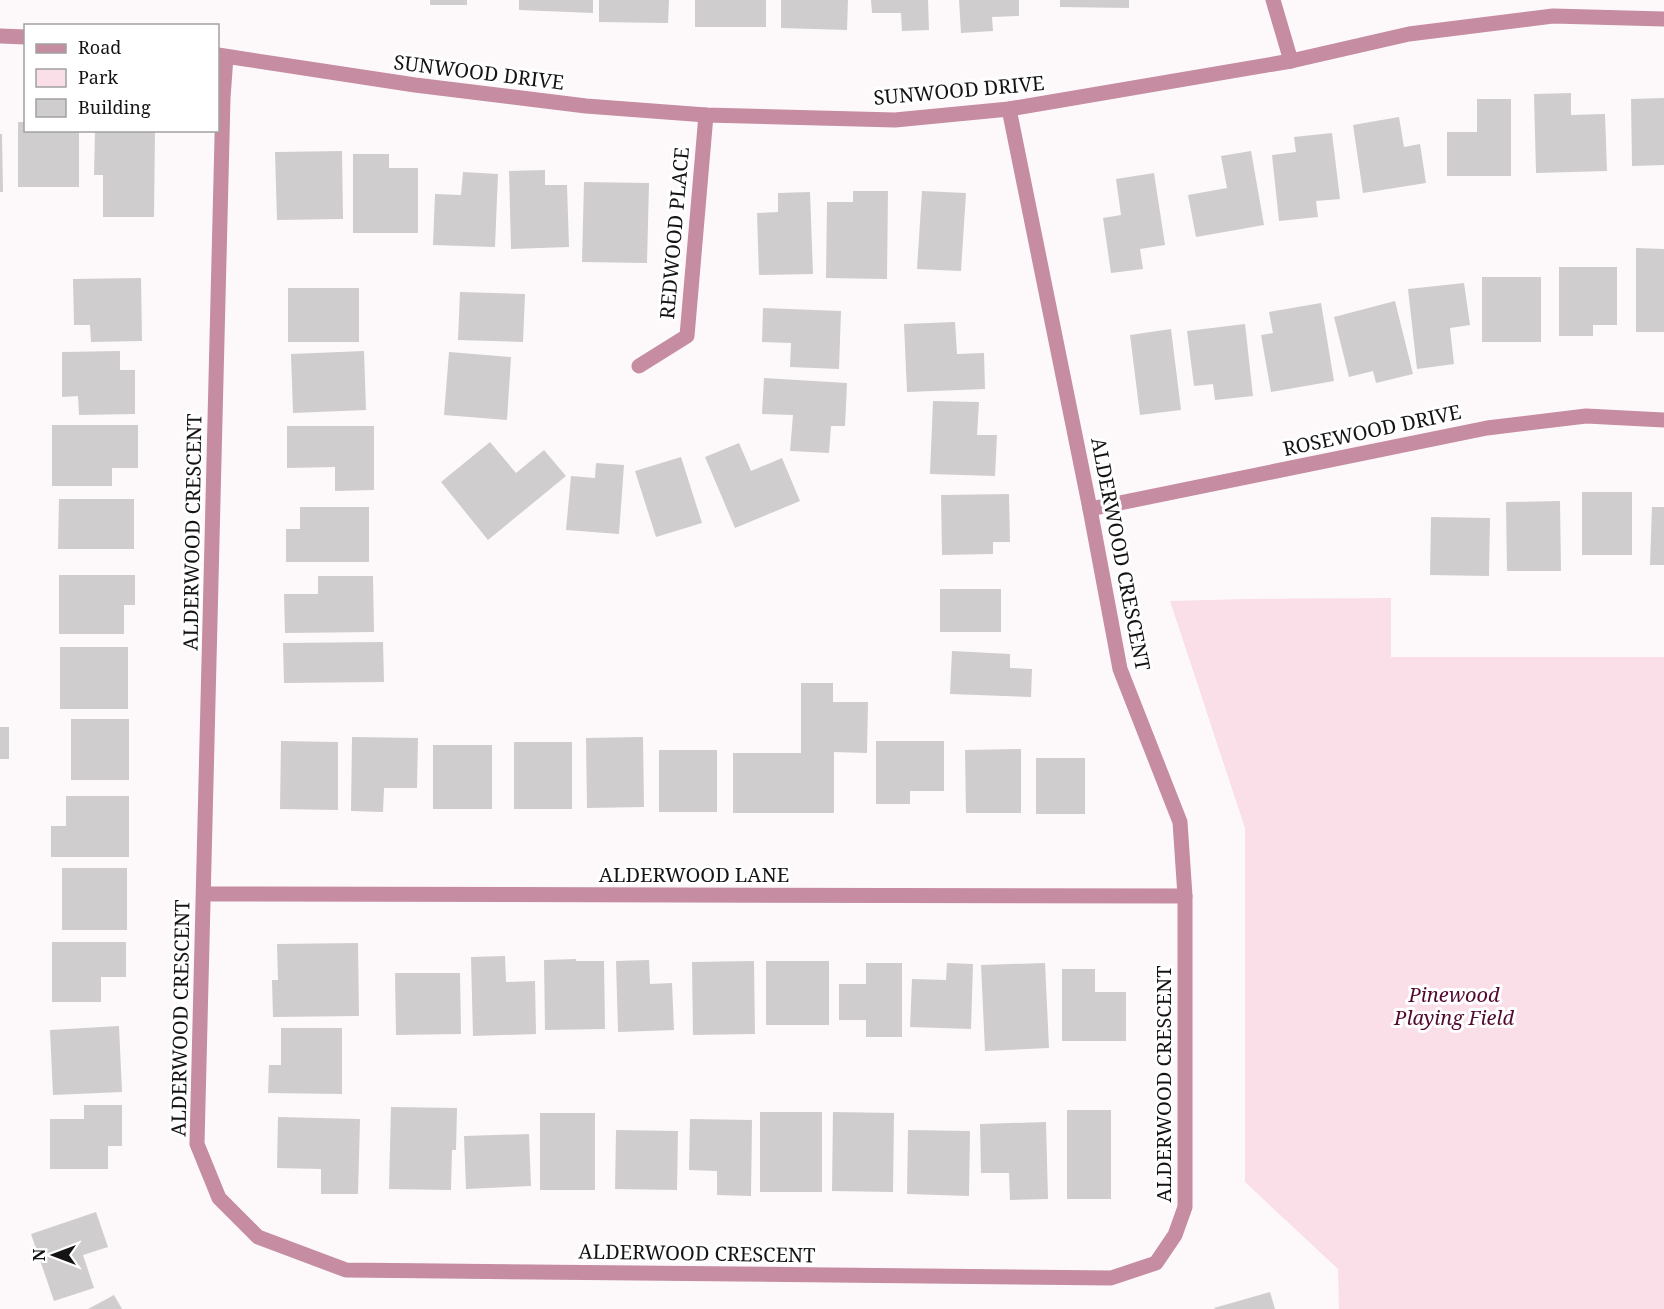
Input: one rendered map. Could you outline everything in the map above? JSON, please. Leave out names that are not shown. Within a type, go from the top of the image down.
[{"type":"street","points":[[1273,0],[1291,61]]},
{"type":"street","name":"SUNWOOD DRIVE","points":[[222,56],[415,86],[597,107],[706,115],[895,120],[1009,110],[1291,61],[1409,34],[1553,16],[1664,19]]},
{"type":"street","points":[[0,36],[24,37]]},
{"type":"street","name":"ALDERWOOD CRESCENT","points":[[222,56],[223,98],[197,1144],[219,1198],[258,1237],[346,1270],[1111,1278],[1156,1263],[1175,1235],[1185,1208],[1185,896],[1180,822],[1120,669],[1009,110]]},
{"type":"street","name":"REDWOOD PLACE","points":[[639,366],[687,336],[706,115]]},
{"type":"street","name":"ROSEWOOD DRIVE","points":[[1090,509],[1487,428],[1586,416],[1664,420]]},
{"type":"street","name":"ALDERWOOD LANE","points":[[204,894],[1185,896]]},
{"type":"green space","name":"Pinewood Playing Field","points":[[1391,598],[1391,657],[1664,657],[1664,1309],[1339,1309],[1338,1269],[1245,1182],[1245,828],[1170,601]]},
{"type":"building","points":[[430,0],[467,0],[467,5],[430,5]]},
{"type":"building","points":[[519,0],[593,0],[593,13],[519,10]]},
{"type":"building","points":[[599,0],[669,0],[668,23],[599,22]]},
{"type":"building","points":[[695,0],[766,0],[766,27],[695,27]]},
{"type":"building","points":[[781,0],[848,0],[847,30],[781,28]]},
{"type":"building","points":[[871,0],[928,0],[929,30],[902,31],[901,13],[872,13]]},
{"type":"building","points":[[959,0],[1019,0],[1019,16],[992,17],[993,31],[961,33]]},
{"type":"building","points":[[1060,0],[1129,0],[1129,8],[1060,7]]},
{"type":"building","points":[[1571,93],[1571,115],[1605,114],[1607,171],[1536,173],[1534,94]]},
{"type":"building","points":[[1664,98],[1664,165],[1632,166],[1631,99]]},
{"type":"building","points":[[1477,99],[1511,99],[1511,176],[1447,176],[1447,132],[1477,132]]},
{"type":"building","points":[[1399,117],[1404,147],[1420,144],[1426,183],[1363,193],[1353,125]]},
{"type":"building","points":[[18,122],[24,122],[24,132],[79,132],[79,187],[18,187]]},
{"type":"building","points":[[95,132],[155,132],[154,217],[103,217],[103,175],[94,175]]},
{"type":"building","points":[[1332,133],[1340,199],[1316,201],[1318,217],[1279,221],[1272,155],[1296,152],[1294,137]]},
{"type":"building","points":[[0,134],[2,134],[3,192],[0,192]]},
{"type":"building","points":[[342,151],[343,219],[277,220],[275,152]]},
{"type":"building","points":[[1251,151],[1264,225],[1196,237],[1188,195],[1227,188],[1221,156]]},
{"type":"building","points":[[353,154],[389,154],[389,168],[418,168],[418,233],[353,233]]},
{"type":"building","points":[[545,170],[545,185],[567,185],[569,247],[511,249],[509,171]]},
{"type":"building","points":[[463,172],[498,174],[495,247],[433,245],[435,194],[461,195]]},
{"type":"building","points":[[1154,173],[1165,245],[1140,249],[1143,269],[1111,273],[1103,218],[1121,215],[1116,179]]},
{"type":"building","points":[[584,182],[649,183],[647,263],[582,262]]},
{"type":"building","points":[[853,191],[888,191],[887,279],[826,278],[827,202],[853,202]]},
{"type":"building","points":[[922,191],[966,193],[961,271],[917,269]]},
{"type":"building","points":[[810,192],[813,274],[759,275],[757,213],[778,212],[778,193]]},
{"type":"building","points":[[1636,248],[1664,249],[1664,332],[1636,332]]},
{"type":"building","points":[[1559,267],[1617,267],[1617,325],[1593,325],[1593,336],[1559,336]]},
{"type":"building","points":[[1482,277],[1541,277],[1541,342],[1482,342]]},
{"type":"building","points":[[141,278],[142,341],[91,342],[90,325],[74,325],[73,279]]},
{"type":"building","points":[[1464,283],[1470,325],[1450,328],[1454,364],[1417,369],[1408,289]]},
{"type":"building","points":[[288,288],[359,288],[359,342],[288,342]]},
{"type":"building","points":[[460,292],[525,294],[523,342],[458,340]]},
{"type":"building","points":[[1395,301],[1413,374],[1376,383],[1373,371],[1349,377],[1334,317]]},
{"type":"building","points":[[1321,303],[1334,381],[1271,392],[1261,335],[1273,333],[1269,312]]},
{"type":"building","points":[[763,308],[841,311],[839,369],[790,367],[791,343],[762,342]]},
{"type":"building","points":[[955,322],[957,354],[984,353],[985,389],[907,392],[904,324]]},
{"type":"building","points":[[1245,324],[1253,396],[1215,400],[1213,384],[1194,386],[1187,331]]},
{"type":"building","points":[[1171,329],[1181,410],[1140,415],[1130,335]]},
{"type":"building","points":[[120,351],[120,370],[135,370],[135,414],[79,415],[78,396],[62,397],[62,352]]},
{"type":"building","points":[[364,351],[366,410],[293,413],[291,354]]},
{"type":"building","points":[[449,352],[511,357],[507,420],[444,415]]},
{"type":"building","points":[[764,378],[847,383],[845,426],[831,426],[829,453],[790,451],[793,415],[762,414]]},
{"type":"building","points":[[933,401],[979,402],[977,435],[997,435],[995,476],[930,474]]},
{"type":"building","points":[[52,425],[138,425],[138,468],[112,468],[112,486],[52,486]]},
{"type":"building","points":[[287,426],[374,426],[374,490],[335,491],[335,467],[287,468]]},
{"type":"building","points":[[490,442],[516,473],[544,450],[566,476],[488,540],[441,482]]},
{"type":"building","points":[[739,443],[751,471],[782,458],[800,501],[735,528],[705,457]]},
{"type":"building","points":[[681,457],[702,523],[656,537],[635,471]]},
{"type":"building","points":[[596,463],[624,465],[619,534],[566,530],[571,476],[595,478]]},
{"type":"building","points":[[1582,492],[1632,492],[1632,555],[1582,555]]},
{"type":"building","points":[[1009,494],[1010,542],[993,542],[993,554],[942,555],[941,495]]},
{"type":"building","points":[[59,499],[134,499],[134,549],[58,549]]},
{"type":"building","points":[[1560,501],[1561,571],[1507,571],[1506,502]]},
{"type":"building","points":[[300,507],[369,507],[369,562],[286,562],[286,529],[300,529]]},
{"type":"building","points":[[1652,507],[1664,507],[1664,565],[1650,565]]},
{"type":"building","points":[[1431,517],[1490,518],[1489,576],[1430,575]]},
{"type":"building","points":[[59,575],[135,575],[135,605],[124,605],[124,634],[59,634]]},
{"type":"building","points":[[318,576],[373,576],[374,632],[285,633],[284,594],[318,594]]},
{"type":"building","points":[[940,589],[1001,589],[1001,632],[940,632]]},
{"type":"building","points":[[383,642],[384,682],[284,683],[283,643]]},
{"type":"building","points":[[60,647],[128,647],[128,709],[60,709]]},
{"type":"building","points":[[952,651],[1010,654],[1010,668],[1032,669],[1031,697],[950,694]]},
{"type":"building","points":[[801,683],[833,683],[833,702],[868,702],[867,753],[834,752],[834,813],[733,813],[733,753],[801,753]]},
{"type":"building","points":[[71,719],[129,719],[129,780],[71,780]]},
{"type":"building","points":[[0,727],[9,727],[9,759],[0,759]]},
{"type":"building","points":[[352,737],[418,738],[417,788],[384,788],[383,812],[351,811]]},
{"type":"building","points":[[643,737],[644,807],[587,808],[586,738]]},
{"type":"building","points":[[281,741],[338,742],[338,810],[280,809]]},
{"type":"building","points":[[876,741],[944,741],[944,791],[910,791],[910,804],[876,804]]},
{"type":"building","points":[[514,742],[572,742],[572,809],[514,809]]},
{"type":"building","points":[[433,745],[492,745],[492,809],[433,809]]},
{"type":"building","points":[[1021,749],[1021,813],[966,813],[965,750]]},
{"type":"building","points":[[659,750],[717,750],[717,812],[659,812]]},
{"type":"building","points":[[1036,758],[1085,758],[1085,814],[1036,814]]},
{"type":"building","points":[[66,796],[129,796],[129,857],[51,857],[51,826],[66,826]]},
{"type":"building","points":[[62,868],[127,868],[127,930],[62,930]]},
{"type":"building","points":[[52,942],[126,942],[126,977],[101,977],[101,1002],[52,1002]]},
{"type":"building","points":[[358,943],[359,1016],[273,1017],[272,980],[278,980],[277,944]]},
{"type":"building","points":[[505,956],[506,982],[535,981],[536,1034],[473,1036],[471,957]]},
{"type":"building","points":[[576,959],[576,961],[604,961],[605,1029],[545,1030],[544,960]]},
{"type":"building","points":[[649,960],[650,984],[672,983],[674,1030],[618,1032],[616,961]]},
{"type":"building","points":[[754,961],[755,1034],[693,1035],[692,962]]},
{"type":"building","points":[[766,961],[829,961],[829,1025],[766,1025]]},
{"type":"building","points":[[866,963],[902,963],[902,1037],[866,1037],[866,1020],[839,1020],[839,984],[866,984]]},
{"type":"building","points":[[947,963],[973,964],[971,1029],[910,1027],[912,979],[946,980]]},
{"type":"building","points":[[1045,963],[1049,1048],[985,1051],[981,965]]},
{"type":"building","points":[[1062,969],[1095,969],[1095,992],[1126,992],[1126,1041],[1062,1041]]},
{"type":"building","points":[[395,973],[460,973],[461,1034],[396,1035]]},
{"type":"building","points":[[119,1026],[122,1092],[53,1095],[50,1030]]},
{"type":"building","points":[[281,1028],[342,1028],[342,1094],[268,1093],[269,1065],[281,1065]]},
{"type":"building","points":[[84,1105],[122,1105],[122,1146],[108,1146],[108,1169],[50,1169],[50,1119],[84,1119]]},
{"type":"building","points":[[391,1107],[457,1108],[456,1150],[452,1150],[451,1190],[389,1189]]},
{"type":"building","points":[[1067,1110],[1111,1110],[1111,1199],[1067,1199]]},
{"type":"building","points":[[760,1112],[822,1112],[822,1192],[760,1192]]},
{"type":"building","points":[[833,1112],[894,1113],[893,1192],[832,1191]]},
{"type":"building","points":[[540,1113],[595,1113],[595,1190],[540,1190]]},
{"type":"building","points":[[278,1117],[360,1119],[358,1194],[321,1194],[321,1169],[277,1168]]},
{"type":"building","points":[[690,1119],[752,1120],[751,1196],[717,1195],[717,1171],[689,1170]]},
{"type":"building","points":[[1046,1122],[1048,1199],[1010,1200],[1009,1173],[981,1173],[980,1124]]},
{"type":"building","points":[[616,1130],[678,1131],[677,1190],[615,1189]]},
{"type":"building","points":[[908,1130],[970,1131],[969,1196],[907,1194]]},
{"type":"building","points":[[529,1134],[531,1186],[466,1189],[464,1136]]},
{"type":"building","points":[[96,1212],[108,1247],[83,1255],[94,1288],[54,1301],[31,1234]]},
{"type":"building","points":[[1270,1292],[1275,1309],[1214,1308]]},
{"type":"building","points":[[114,1295],[122,1309],[88,1309]]}]
